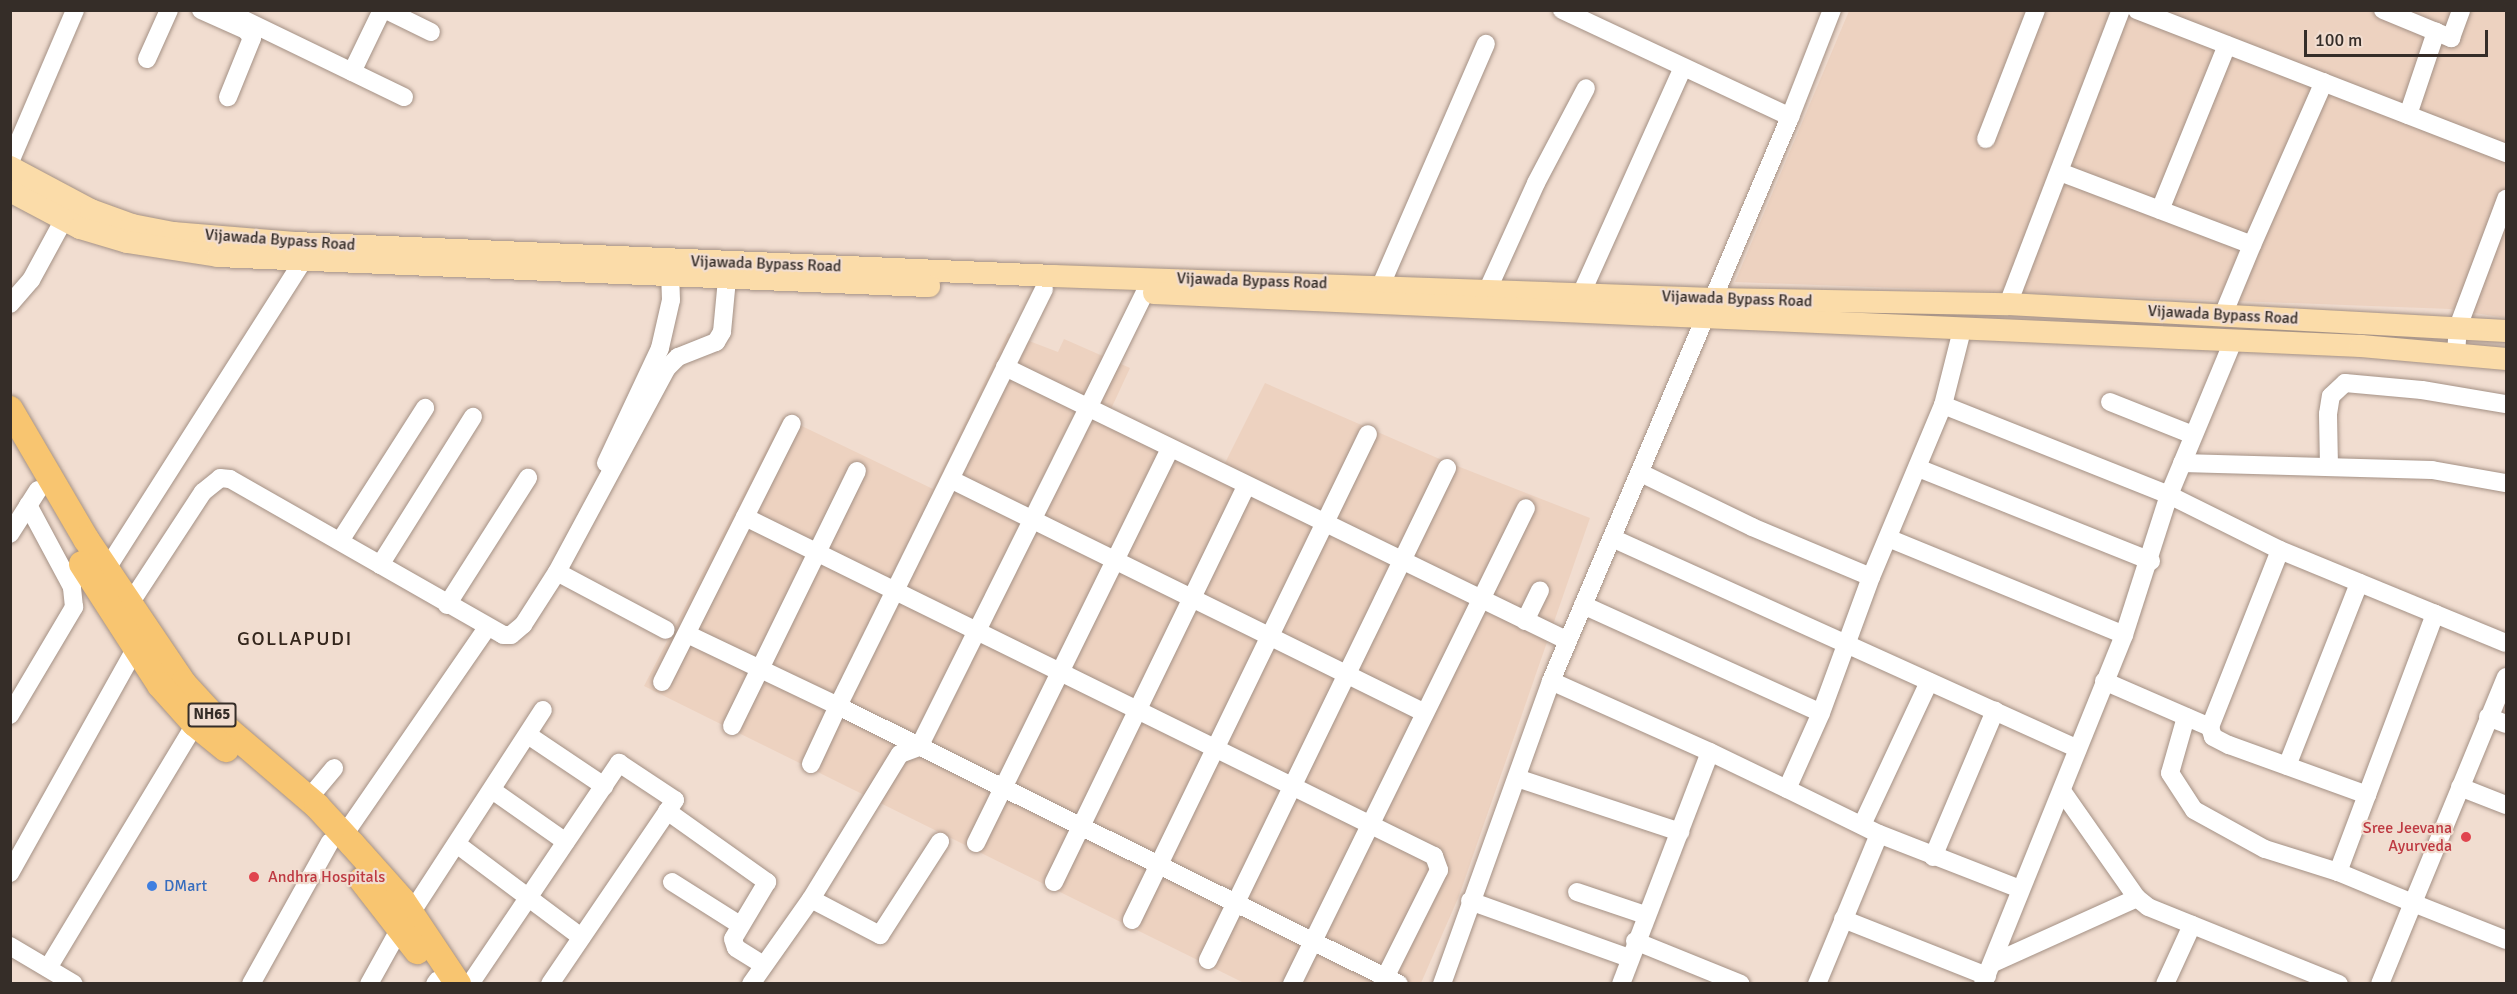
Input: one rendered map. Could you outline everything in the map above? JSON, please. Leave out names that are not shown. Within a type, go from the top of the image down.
[{"type":"highway","name":"NH65","points":[[10,409],[106,570],[190,691],[219,722],[309,798],[337,838],[406,920],[442,983]]},
{"type":"highway","name":"NH65","points":[[10,442],[33,497],[160,685],[195,724],[337,838]]},
{"type":"main road","name":"Vijawada Bypass Road","points":[[10,167],[91,210],[132,225],[173,233],[306,243],[1146,285],[1710,308],[2008,304],[2506,331]]},
{"type":"main road","name":"Vijawada Bypass Road","points":[[10,192],[63,221],[127,242],[167,250],[302,261],[670,277],[1044,289],[1146,285],[1381,285],[1582,292],[1710,308],[1962,330],[2233,341],[2506,359]]},
{"type":"street","points":[[10,162],[75,10]]},
{"type":"street","points":[[147,59],[169,10]]},
{"type":"street","points":[[201,10],[246,30],[252,38],[228,97]]},
{"type":"street","points":[[224,10],[404,97]]},
{"type":"street","points":[[352,72],[384,10],[431,32]]},
{"type":"street","points":[[1562,10],[1682,69],[1790,117]]},
{"type":"street","points":[[1442,984],[1551,681],[1641,473],[1790,117],[1832,10]]},
{"type":"street","points":[[1986,138],[2036,10]]},
{"type":"street","points":[[2008,304],[2121,10]]},
{"type":"street","points":[[2137,10],[2506,153]]},
{"type":"street","points":[[2383,10],[2451,38],[2461,10]]},
{"type":"street","points":[[2408,115],[2436,32]]},
{"type":"street","points":[[1381,285],[1486,44]]},
{"type":"street","points":[[2160,210],[2227,45]]},
{"type":"street","points":[[1582,292],[1682,69]]},
{"type":"street","points":[[2223,315],[2324,82]]},
{"type":"street","points":[[1488,289],[1536,183],[1586,88]]},
{"type":"street","points":[[2060,172],[2252,245]]},
{"type":"street","points":[[2456,354],[2458,327],[2506,199]]},
{"type":"street","points":[[10,304],[31,280],[63,221]]},
{"type":"street","points":[[106,570],[302,261]]},
{"type":"street","points":[[597,481],[660,348],[671,300],[670,277]]},
{"type":"street","points":[[129,605],[203,492],[220,478],[230,479],[487,628],[503,635],[517,631],[557,572],[667,368],[678,357],[716,342],[722,332],[727,279]]},
{"type":"street","points":[[751,984],[812,899],[900,754],[920,747],[1088,408],[1146,285]]},
{"type":"street","points":[[811,764],[1044,289]]},
{"type":"street","points":[[1787,789],[1821,713],[1871,577],[1943,405],[1962,330]]},
{"type":"street","points":[[1988,974],[2020,889],[2062,791],[2076,748],[2124,635],[2151,561],[2169,495],[2233,341]]},
{"type":"street","points":[[1005,367],[1568,641]]},
{"type":"street","points":[[2329,467],[2328,414],[2331,396],[2345,384],[2412,388],[2506,404]]},
{"type":"street","points":[[2110,402],[2193,435]]},
{"type":"street","points":[[1943,405],[2169,495],[2280,550],[2506,643]]},
{"type":"street","points":[[340,541],[425,408]]},
{"type":"street","points":[[380,565],[473,417]]},
{"type":"street","points":[[662,682],[792,424]]},
{"type":"street","points":[[1132,920],[1368,434]]},
{"type":"street","points":[[976,843],[1170,448]]},
{"type":"street","points":[[2182,463],[2432,470],[2506,483]]},
{"type":"street","points":[[1208,960],[1290,786],[1447,468]]},
{"type":"street","points":[[1918,468],[2151,561]]},
{"type":"street","points":[[732,726],[762,669],[857,471]]},
{"type":"street","points":[[1641,473],[1752,526],[1871,577]]},
{"type":"street","points":[[447,605],[528,478]]},
{"type":"street","points":[[952,480],[1192,596],[1425,713]]},
{"type":"street","points":[[1053,882],[1247,485]]},
{"type":"street","points":[[10,534],[33,497]]},
{"type":"street","points":[[10,715],[74,607],[72,587],[33,497]]},
{"type":"street","points":[[1292,984],[1311,940],[1526,507]]},
{"type":"street","points":[[687,634],[838,706],[1078,827],[1311,940],[1389,981],[1439,870],[1439,862],[1434,856],[745,517]]},
{"type":"street","points":[[1612,538],[2076,748]]},
{"type":"street","points":[[1888,538],[2124,635]]},
{"type":"street","points":[[2280,550],[2210,727],[2214,737],[2229,745],[2367,795]]},
{"type":"street","points":[[557,572],[666,630]]},
{"type":"street","points":[[2287,766],[2359,583]]},
{"type":"street","points":[[1525,621],[1540,590]]},
{"type":"street","points":[[1583,605],[1821,713]]},
{"type":"street","points":[[2338,872],[2435,614]]},
{"type":"street","points":[[251,984],[337,838],[487,628]]},
{"type":"street","points":[[10,873],[135,649]]},
{"type":"street","points":[[2380,984],[2506,677]]},
{"type":"street","points":[[1551,681],[1710,752],[1879,834],[1933,857],[2020,889]]},
{"type":"street","points":[[2104,681],[2210,727]]},
{"type":"street","points":[[1862,825],[1929,682]]},
{"type":"street","points":[[369,984],[406,920],[458,845],[543,710]]},
{"type":"street","points":[[1933,857],[1995,711]]},
{"type":"street","points":[[2186,717],[2170,773],[2194,810],[2265,849],[2338,872],[2506,940]]},
{"type":"street","points":[[2488,717],[2506,724]]},
{"type":"street","points":[[48,968],[195,724]]},
{"type":"street","points":[[528,735],[604,786]]},
{"type":"street","points":[[1622,984],[1632,949],[1710,752]]},
{"type":"street","points":[[470,984],[619,763],[675,800],[550,984]]},
{"type":"street","points":[[309,798],[334,768]]},
{"type":"street","points":[[1517,778],[1680,832]]},
{"type":"street","points":[[2460,787],[2506,805]]},
{"type":"street","points":[[492,790],[566,842]]},
{"type":"street","points":[[2062,791],[2138,898],[2148,907],[2339,984]]},
{"type":"street","points":[[667,812],[767,882],[733,934],[733,944],[763,965]]},
{"type":"street","points":[[1822,982],[1843,919],[1879,834]]},
{"type":"street","points":[[812,899],[880,935],[940,842]]},
{"type":"street","points":[[458,845],[582,937]]},
{"type":"street","points":[[672,882],[740,925]]},
{"type":"street","points":[[1577,892],[1645,915]]},
{"type":"street","points":[[1843,919],[1988,974],[2138,898]]},
{"type":"street","points":[[1470,901],[1734,982]]},
{"type":"street","points":[[2165,984],[2192,925]]},
{"type":"street","points":[[10,946],[74,984]]},
{"type":"shaded area","points":[[1849,11],[2506,11],[2506,318],[2450,309],[1735,282]]},
{"type":"shaded area","points":[[1008,333],[1058,352],[1064,339],[1130,368],[1111,409],[1225,463],[1265,383],[1442,460],[1590,518],[1459,896],[1421,983],[1244,983],[644,686],[783,417],[933,489]]},
{"type":"place","name":"Sree Jeevana Ayurveda","points":[[2466,837]]},
{"type":"place","name":"Andhra Hospitals","points":[[254,877]]},
{"type":"place","name":"DMart","points":[[152,886]]},
{"type":"district","name":"GOLLAPUDI","points":[[295,638]]}]
